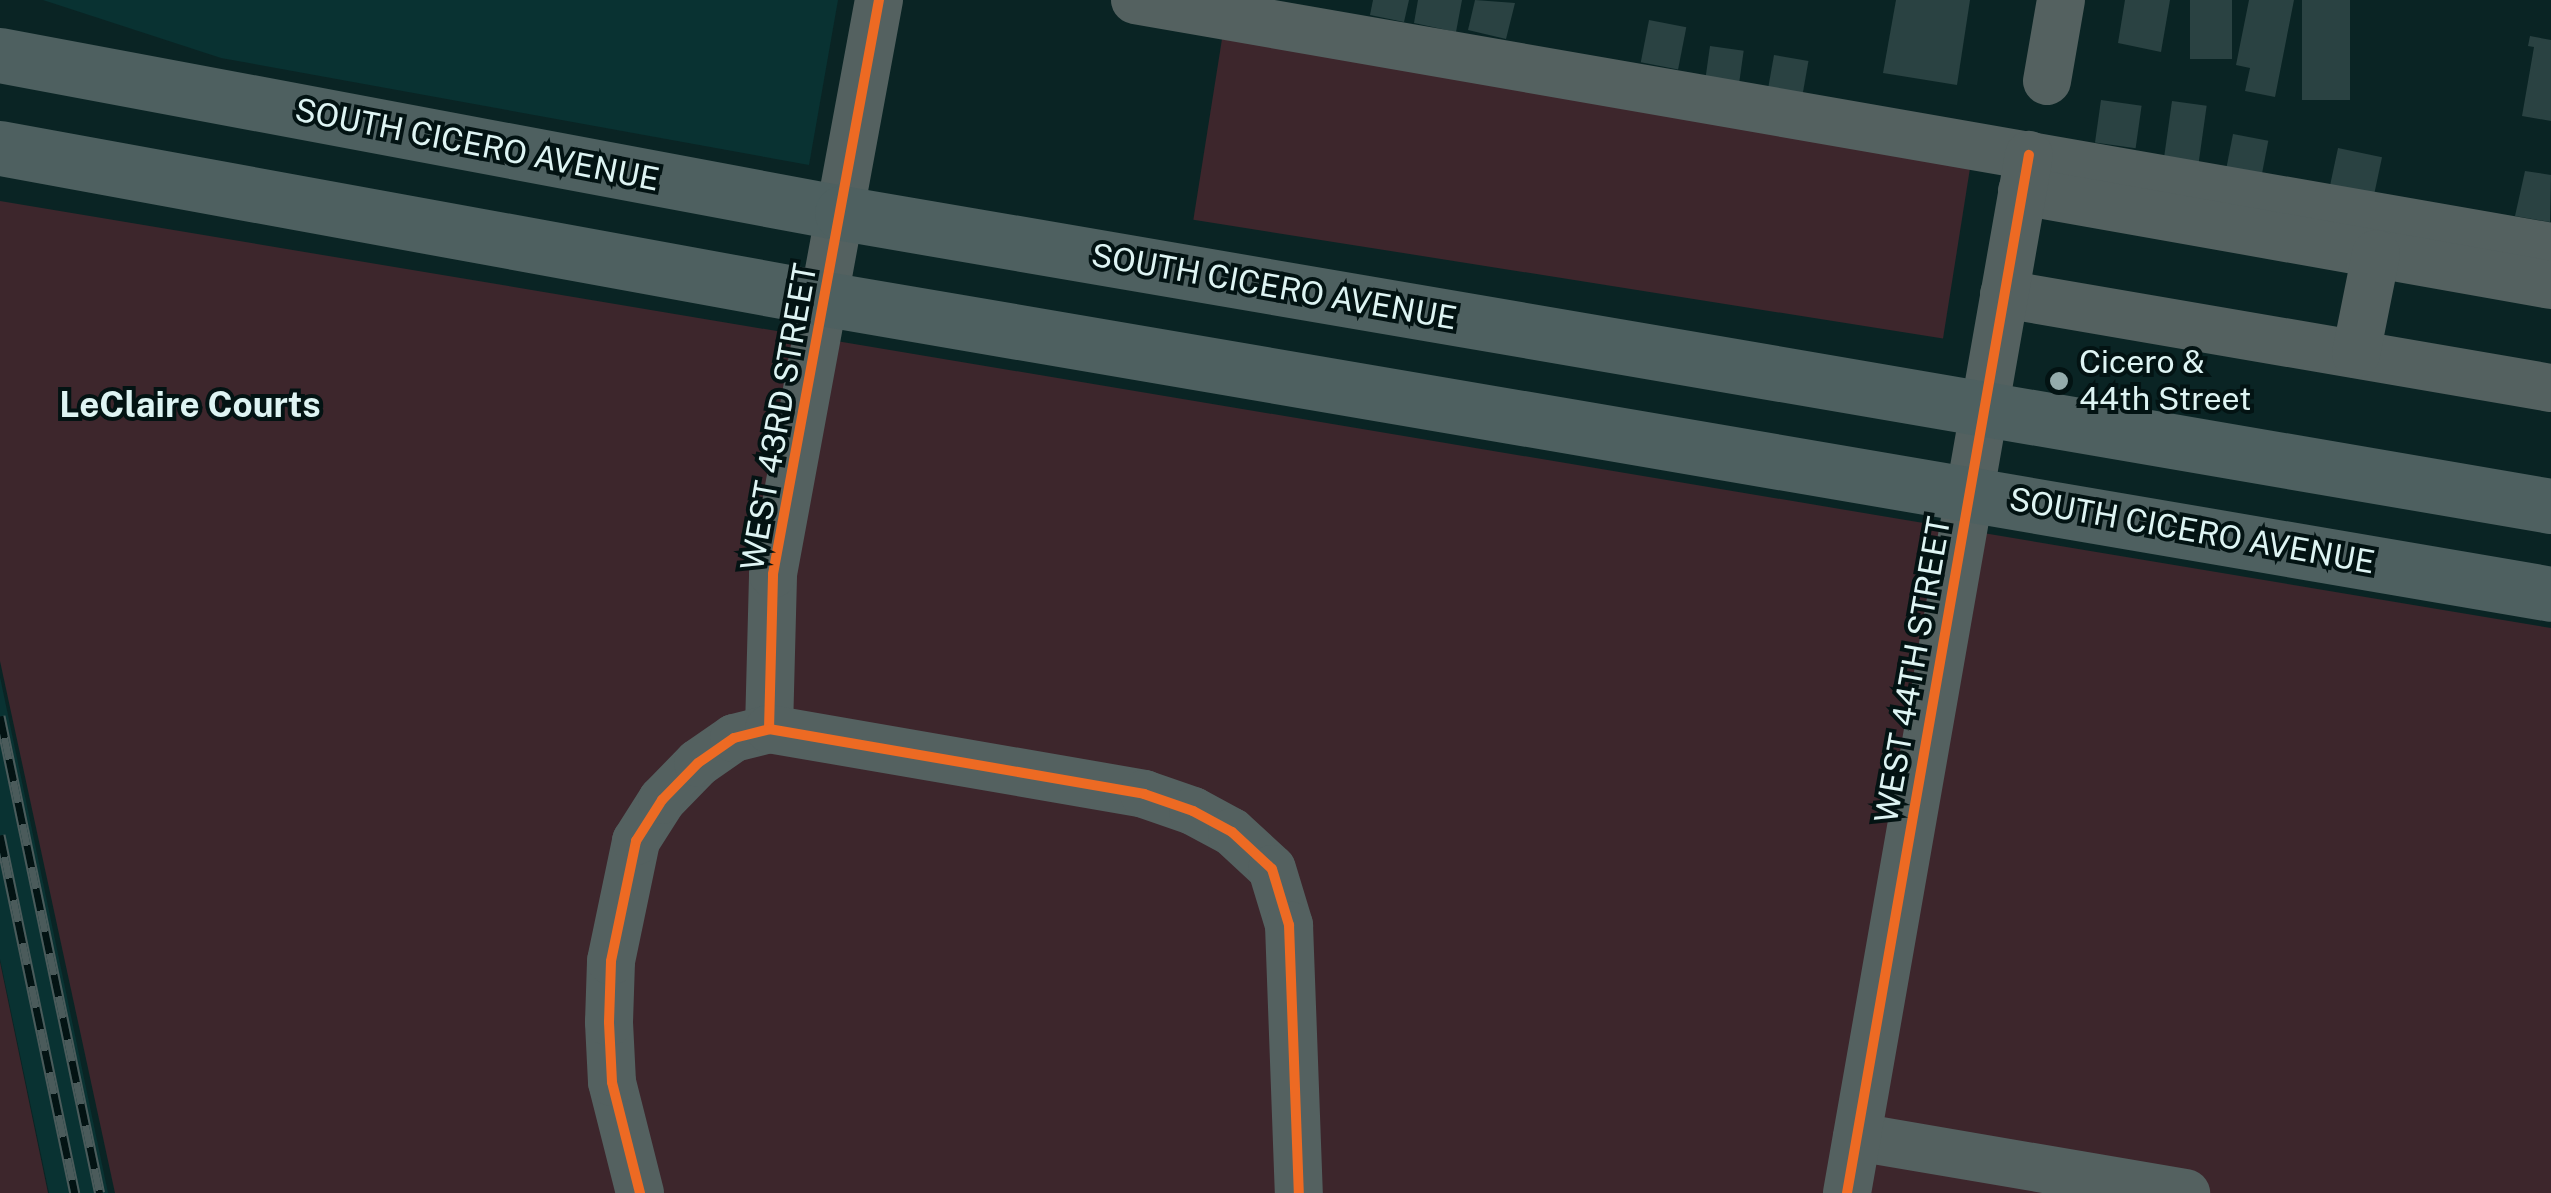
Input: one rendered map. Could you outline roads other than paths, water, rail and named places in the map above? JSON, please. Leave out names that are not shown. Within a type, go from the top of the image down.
[{"type":"main road","name":"SOUTH CICERO AVENUE","points":[[0,55],[842,213],[2551,506]]},
{"type":"main road","name":"SOUTH CICERO AVENUE","points":[[0,148],[826,299],[2551,594]]},
{"type":"street","name":"WEST 43RD STREET","points":[[770,729],[773,574],[880,0]]},
{"type":"street","points":[[1135,0],[2026,173],[2376,254],[2551,284]]},
{"type":"street","points":[[2047,81],[2061,0]]},
{"type":"street","points":[[2026,173],[2551,247]]},
{"type":"street","name":"WEST 44TH STREET","points":[[1847,1193],[2026,173]]},
{"type":"street","points":[[2356,354],[2376,254]]},
{"type":"street","points":[[2004,294],[2551,388]]},
{"type":"street","points":[[640,1193],[612,1082],[608,1022],[616,929],[636,841],[662,800],[698,763],[734,738],[770,729],[1144,794],[1193,811],[1232,832],[1272,869],[1289,925],[1299,1193]]},
{"type":"street","points":[[1857,1137],[2186,1193]]},
{"type":"railway","points":[[0,716],[100,1193]]},
{"type":"railway","points":[[0,835],[75,1193]]},
{"type":"place","name":"Cicero & 44th Street","points":[[2059,381]]},
{"type":"district","name":"LeClaire Courts","points":[[190,405]]}]
